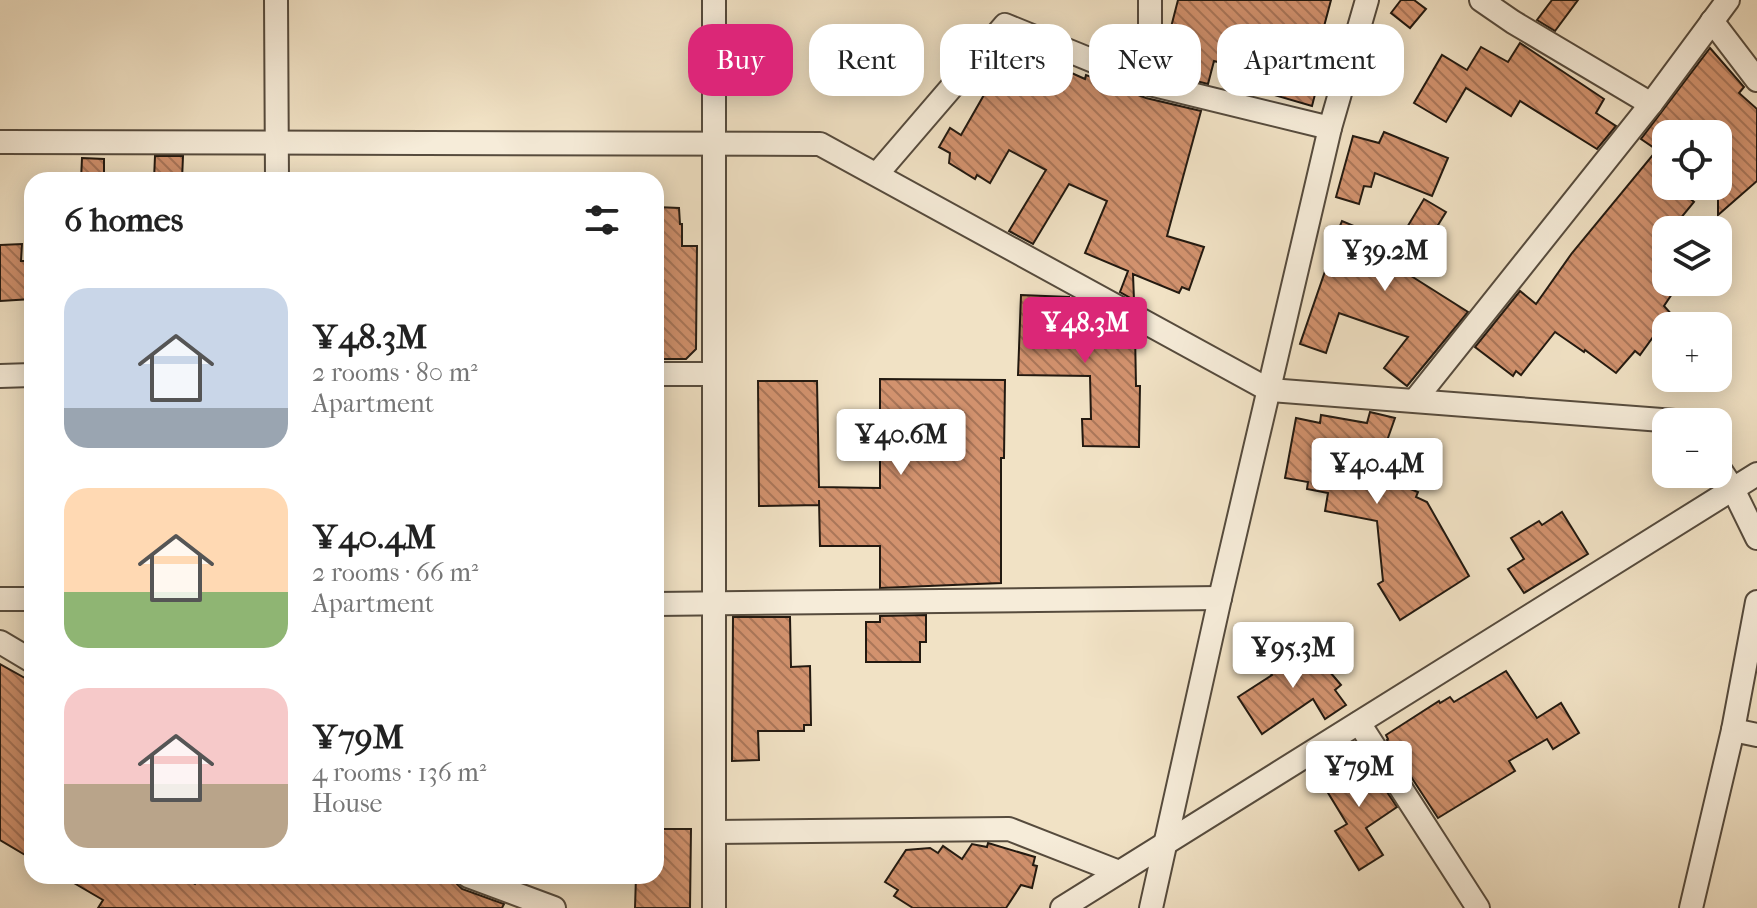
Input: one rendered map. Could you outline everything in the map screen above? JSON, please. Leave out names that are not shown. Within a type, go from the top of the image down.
[{"type":"street","points":[[276,0],[277,172]]},
{"type":"street","points":[[714,0],[714,908]]},
{"type":"street","points":[[1150,0],[1150,24]]},
{"type":"street","points":[[1151,908],[1330,128],[1367,0]]},
{"type":"street","points":[[1481,0],[1651,104]]},
{"type":"street","points":[[1415,400],[1651,104],[1728,0]]},
{"type":"street","points":[[1712,21],[1757,80]]},
{"type":"street","points":[[877,174],[1005,25],[1089,59]]},
{"type":"street","points":[[1199,96],[1330,128]]},
{"type":"street","points":[[0,142],[820,144],[1269,390],[1652,419]]},
{"type":"street","points":[[664,374],[714,374]]},
{"type":"street","points":[[0,376],[24,375]]},
{"type":"street","points":[[1062,908],[1757,474]]},
{"type":"street","points":[[1733,489],[1757,538]]},
{"type":"street","points":[[664,604],[1220,598]]},
{"type":"street","points":[[0,599],[24,599]]},
{"type":"street","points":[[1691,908],[1733,730],[1757,602]]},
{"type":"street","points":[[0,642],[24,656]]},
{"type":"street","points":[[1359,723],[1478,908]]},
{"type":"street","points":[[1733,730],[1757,735]]},
{"type":"street","points":[[714,832],[1009,829],[1119,872]]},
{"type":"street","points":[[490,884],[554,908]]},
{"type":"building","points":[[1178,0],[1331,0],[1325,24],[1217,24],[1217,62],[1214,61],[1208,84],[1201,82],[1201,24],[1172,24]]},
{"type":"building","points":[[1401,0],[1414,0],[1426,9],[1410,28],[1391,13]]},
{"type":"building","points":[[1552,0],[1578,0],[1555,31],[1537,20]]},
{"type":"building","points":[[1520,43],[1604,99],[1596,113],[1616,126],[1597,149],[1520,101],[1511,116],[1466,88],[1446,122],[1414,103],[1442,55],[1467,70],[1481,47],[1508,62]]},
{"type":"building","points":[[1710,48],[1744,87],[1739,93],[1757,109],[1757,181],[1718,215],[1718,200],[1732,200],[1732,120],[1655,120]]},
{"type":"building","points":[[1073,74],[1085,79],[1086,75],[1089,76],[1089,96],[1141,96],[1201,111],[1167,236],[1204,247],[1189,290],[1182,287],[1179,293],[1133,274],[1134,300],[1120,292],[1128,271],[1085,253],[1107,201],[1069,184],[1033,244],[1009,231],[1046,170],[1009,150],[990,183],[977,175],[975,179],[949,163],[950,153],[939,147],[950,128],[961,135],[983,96],[1073,96]]},
{"type":"building","points":[[1278,96],[1315,96],[1312,106]]},
{"type":"building","points":[[1652,124],[1652,147],[1641,139]]},
{"type":"building","points":[[1384,132],[1448,158],[1432,196],[1375,173],[1371,187],[1364,186],[1359,204],[1336,197],[1353,136],[1379,143]]},
{"type":"building","points":[[155,156],[183,156],[182,172],[154,172]]},
{"type":"building","points":[[1652,156],[1652,200],[1694,202],[1682,216],[1652,216],[1652,296],[1671,296],[1664,306],[1669,312],[1652,312],[1652,338],[1640,355],[1635,351],[1616,373],[1555,332],[1521,375],[1516,371],[1513,376],[1475,347],[1520,291],[1536,304],[1572,253]]},
{"type":"building","points":[[82,158],[104,159],[104,172],[81,172]]},
{"type":"building","points":[[1424,199],[1446,212],[1408,274],[1468,312],[1407,386],[1384,368],[1408,337],[1339,313],[1326,353],[1300,344],[1342,221],[1397,244]]},
{"type":"building","points":[[664,207],[679,208],[682,246],[697,246],[696,349],[686,359],[664,359]]},
{"type":"building","points":[[22,244],[24,300],[0,301],[0,245]]},
{"type":"building","points":[[1021,295],[1069,297],[1068,319],[1110,319],[1135,332],[1136,386],[1140,386],[1139,447],[1083,446],[1082,419],[1091,419],[1090,376],[1018,375]]},
{"type":"building","points":[[880,379],[1005,380],[1004,458],[1001,458],[1001,583],[880,588],[880,546],[820,546],[819,500],[819,505],[759,506],[758,381],[817,381],[819,487],[880,488]]},
{"type":"building","points":[[1370,412],[1395,418],[1377,469],[1398,484],[1418,492],[1416,497],[1427,502],[1469,576],[1400,620],[1378,584],[1383,581],[1377,521],[1325,511],[1328,493],[1307,489],[1308,482],[1285,478],[1296,418],[1320,423],[1321,415],[1367,423]]},
{"type":"building","points":[[1562,512],[1588,554],[1524,593],[1508,569],[1524,559],[1511,538],[1539,521],[1542,525]]},
{"type":"building","points":[[926,615],[926,642],[920,642],[920,662],[866,662],[866,622],[880,622],[880,616]]},
{"type":"building","points":[[733,617],[790,617],[791,667],[810,666],[811,725],[804,725],[804,731],[758,731],[759,760],[732,761]]},
{"type":"building","points":[[1323,640],[1324,665],[1341,685],[1335,690],[1346,705],[1325,719],[1313,699],[1262,734],[1238,697],[1272,675],[1268,670],[1299,651],[1302,656]]},
{"type":"building","points":[[0,664],[24,678],[24,854],[0,840]]},
{"type":"building","points":[[1506,671],[1537,718],[1561,703],[1579,733],[1553,749],[1547,739],[1509,761],[1515,771],[1438,818],[1386,735],[1439,701],[1450,697],[1454,702]]},
{"type":"building","points":[[1363,756],[1397,807],[1366,828],[1383,855],[1359,870],[1335,831],[1347,824],[1322,783]]},
{"type":"building","points":[[664,829],[691,829],[690,908],[635,908],[636,884],[664,884]]},
{"type":"building","points":[[988,843],[1035,857],[1033,865],[1037,866],[1032,888],[1021,885],[1006,908],[913,908],[894,896],[898,890],[885,882],[906,850],[930,848],[938,853],[943,846],[962,859],[972,844],[987,847]]},
{"type":"building","points":[[76,884],[457,884],[462,889],[504,904],[502,908],[98,908],[103,900]]}]
